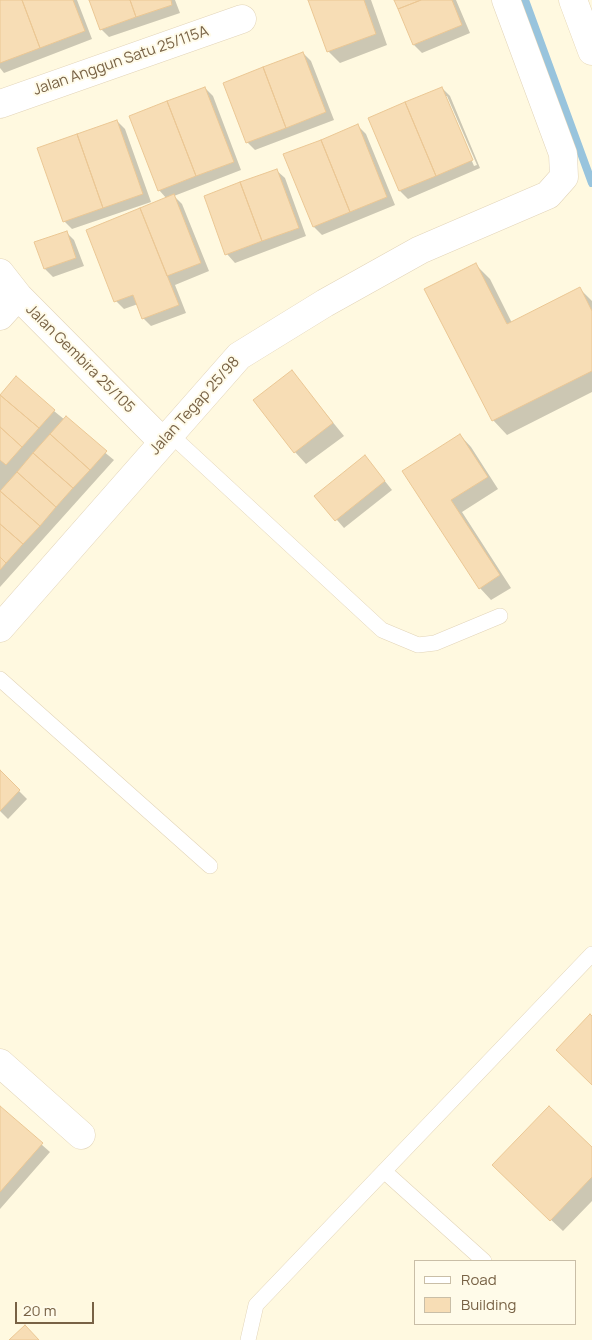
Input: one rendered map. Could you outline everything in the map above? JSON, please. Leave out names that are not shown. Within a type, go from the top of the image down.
[{"type":"street","name":"Jalan Tegap 25/98","points":[[0,628],[239,356],[326,303],[420,250],[548,195],[564,177],[564,154],[506,0]]},
{"type":"street","points":[[573,0],[590,39]]},
{"type":"street","name":"Jalan Anggun Satu 25/115A","points":[[0,104],[242,18]]},
{"type":"street","name":"Jalan Gembira 25/105","points":[[0,274],[18,296],[166,438]]},
{"type":"street","points":[[0,316],[18,296]]},
{"type":"street","points":[[0,1063],[81,1135]]},
{"type":"lane","points":[[166,438],[382,630],[418,645],[435,643],[500,616]]},
{"type":"lane","points":[[0,678],[210,866]]},
{"type":"lane","points":[[248,1340],[256,1305],[592,954]]},
{"type":"lane","points":[[384,1171],[483,1260]]},
{"type":"building","points":[[0,0],[22,0],[40,48],[0,63]]},
{"type":"building","points":[[22,0],[73,0],[85,31],[40,48]]},
{"type":"building","points":[[89,0],[130,0],[136,17],[100,30]]},
{"type":"building","points":[[130,0],[171,0],[172,5],[136,17]]},
{"type":"building","points":[[308,0],[364,0],[376,34],[327,52]]},
{"type":"building","points":[[394,0],[421,0],[398,9]]},
{"type":"building","points":[[421,0],[452,0],[462,25],[413,45],[398,9]]},
{"type":"building","points":[[303,52],[326,112],[286,128],[263,67]]},
{"type":"building","points":[[263,67],[286,128],[246,143],[223,83]]},
{"type":"building","points":[[205,87],[234,162],[196,176],[167,101]]},
{"type":"building","points":[[442,87],[473,160],[436,176],[405,102]]},
{"type":"building","points":[[167,101],[196,176],[158,191],[129,116]]},
{"type":"building","points":[[405,102],[436,176],[399,191],[368,118]]},
{"type":"building","points":[[117,120],[143,194],[103,208],[77,134]]},
{"type":"building","points":[[358,124],[387,197],[350,212],[321,140]]},
{"type":"building","points":[[77,134],[103,208],[63,222],[37,148]]},
{"type":"building","points":[[321,140],[350,212],[313,227],[283,154]]},
{"type":"building","points":[[277,169],[299,228],[262,241],[240,182]]},
{"type":"building","points":[[240,182],[262,241],[225,255],[204,196]]},
{"type":"building","points":[[174,194],[201,263],[167,276],[140,208]]},
{"type":"building","points":[[140,208],[179,305],[142,319],[133,295],[114,302],[86,230]]},
{"type":"building","points":[[67,231],[76,258],[44,269],[34,242]]},
{"type":"building","points":[[476,263],[507,324],[580,287],[592,311],[592,371],[492,421],[424,289]]},
{"type":"building","points":[[292,370],[333,423],[294,453],[253,400]]},
{"type":"building","points":[[16,376],[55,410],[39,428],[0,395]]},
{"type":"building","points":[[0,395],[39,428],[22,447],[0,427]]},
{"type":"building","points":[[66,416],[107,451],[90,470],[50,434]]},
{"type":"building","points":[[0,427],[22,447],[6,465],[0,460]]},
{"type":"building","points":[[50,434],[90,470],[73,488],[33,453]]},
{"type":"building","points":[[460,434],[488,477],[451,500],[500,575],[479,589],[402,471]]},
{"type":"building","points":[[33,453],[73,488],[56,507],[17,472]]},
{"type":"building","points":[[365,455],[385,481],[335,521],[314,496]]},
{"type":"building","points":[[17,472],[56,507],[40,526],[0,491]]},
{"type":"building","points":[[0,491],[40,526],[23,544],[0,524]]},
{"type":"building","points":[[0,524],[23,544],[6,563],[0,557]]},
{"type":"building","points":[[0,557],[6,563],[0,570]]},
{"type":"building","points":[[0,770],[20,790],[0,811]]},
{"type":"building","points":[[590,1014],[592,1016],[592,1085],[556,1050]]},
{"type":"building","points":[[0,1106],[43,1143],[0,1192]]},
{"type":"building","points":[[549,1106],[592,1147],[592,1177],[550,1221],[492,1165]]},
{"type":"building","points":[[25,1325],[39,1340],[9,1340]]},
{"type":"waterway","points":[[525,0],[592,183]]}]
